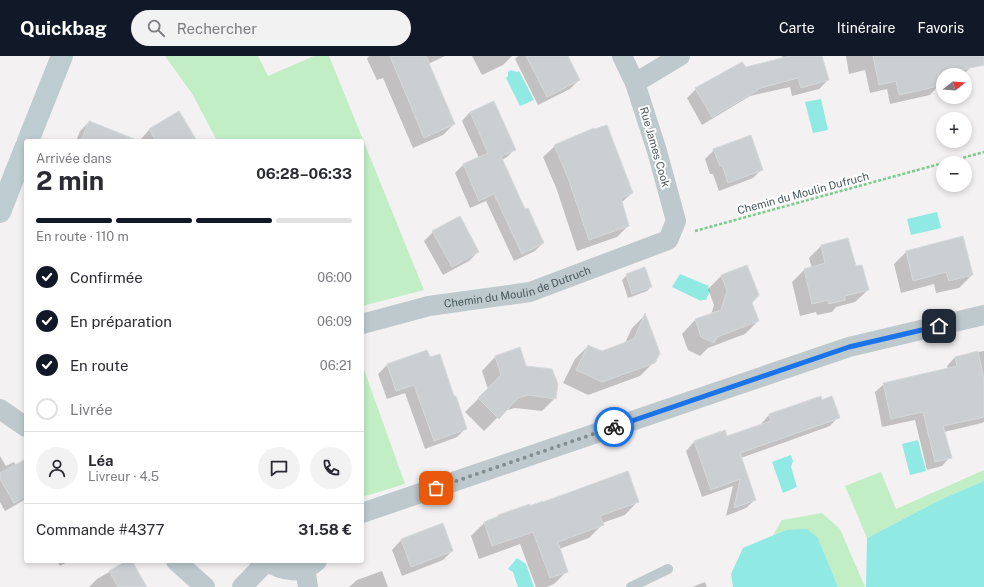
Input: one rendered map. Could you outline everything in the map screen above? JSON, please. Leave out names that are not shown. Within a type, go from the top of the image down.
[{"type":"main road","points":[[29,139],[62,56]]},
{"type":"main road","points":[[0,212],[24,151]]},
{"type":"street","name":"Rue James Cook","points":[[622,56],[635,83],[657,151],[676,221],[668,240]]},
{"type":"street","points":[[635,83],[680,56]]},
{"type":"street","name":"Chemin du Moulin de Dutruch","points":[[364,323],[429,306],[530,292],[668,240]]},
{"type":"street","points":[[364,512],[849,347],[984,315]]},
{"type":"street","points":[[0,409],[24,426]]},
{"type":"street","points":[[178,563],[205,587]]},
{"type":"street","points":[[242,587],[265,563]]},
{"type":"street","points":[[270,563],[275,567],[285,570],[310,572]]},
{"type":"lane","points":[[634,586],[668,569]]},
{"type":"path","name":"Chemin du Moulin Dufruch","points":[[969,156],[984,152]]},
{"type":"path","name":"Chemin du Moulin Dufruch","points":[[668,240],[702,228],[936,165]]},
{"type":"green space","points":[[165,56],[258,56],[268,76],[314,56],[329,56],[363,139],[216,139],[193,95]]},
{"type":"green space","points":[[364,142],[424,290],[364,305]]},
{"type":"green space","points":[[364,370],[405,484],[364,496]]},
{"type":"green space","points":[[984,470],[984,481],[942,499],[867,538],[845,486],[881,472],[896,509]]},
{"type":"green space","points":[[822,513],[840,529],[865,587],[838,587],[818,538],[786,530],[773,535],[782,520]]},
{"type":"water","points":[[511,70],[517,72],[519,71],[534,100],[520,106],[506,78],[508,76],[508,72]]},
{"type":"water","points":[[821,99],[828,130],[813,133],[805,102]]},
{"type":"water","points":[[937,212],[941,228],[911,235],[907,219]]},
{"type":"water","points":[[680,274],[709,286],[708,288],[710,291],[706,300],[701,301],[672,287]]},
{"type":"water","points":[[918,440],[926,471],[910,475],[902,444]]},
{"type":"water","points":[[791,455],[793,461],[791,467],[797,487],[783,493],[772,462]]},
{"type":"water","points":[[984,481],[984,587],[866,587],[867,538],[942,499]]},
{"type":"water","points":[[807,529],[818,538],[838,587],[733,587],[731,574],[743,548],[786,530]]},
{"type":"water","points":[[517,558],[526,564],[534,587],[518,587],[513,572],[508,569]]},
{"type":"building","points":[[390,56],[426,56],[455,124],[424,138]]},
{"type":"building","points":[[526,56],[568,56],[580,80],[547,97]]},
{"type":"building","points":[[790,56],[822,56],[829,80],[801,88],[798,78],[757,89],[758,90],[712,117],[695,88],[742,62],[746,67]]},
{"type":"building","points":[[873,56],[984,56],[984,65],[970,68],[936,68],[936,87],[899,95],[896,81],[879,85]]},
{"type":"building","points":[[494,101],[516,150],[501,156],[525,209],[528,208],[544,243],[522,254],[494,194],[479,201],[463,164],[488,153],[470,112]]},
{"type":"building","points":[[179,111],[196,139],[155,139],[149,129]]},
{"type":"building","points":[[89,121],[134,139],[82,139]]},
{"type":"building","points":[[607,125],[633,193],[621,198],[629,226],[589,240],[568,178],[554,145],[594,128]]},
{"type":"building","points":[[751,135],[763,170],[728,183],[722,165],[720,166],[713,149]]},
{"type":"building","points":[[460,216],[479,252],[452,267],[432,231]]},
{"type":"building","points":[[963,236],[973,275],[949,281],[946,272],[913,281],[906,251]]},
{"type":"building","points":[[848,238],[856,266],[862,265],[869,290],[845,296],[845,300],[829,304],[828,300],[812,304],[804,269],[825,263],[821,245]]},
{"type":"building","points":[[747,265],[759,295],[752,303],[759,321],[717,337],[714,343],[701,337],[695,319],[721,310],[727,291],[721,275]]},
{"type":"building","points":[[645,267],[652,287],[632,294],[626,274]]},
{"type":"building","points":[[645,313],[660,353],[655,363],[602,382],[576,370],[588,345],[602,351],[634,339]]},
{"type":"building","points":[[520,347],[526,366],[552,369],[558,384],[556,399],[529,395],[518,398],[499,419],[478,398],[501,375],[495,356]]},
{"type":"building","points":[[427,350],[430,357],[440,354],[467,429],[434,441],[414,385],[396,391],[387,364]]},
{"type":"building","points":[[978,351],[984,380],[984,417],[943,426],[952,458],[935,462],[923,412],[891,419],[883,383],[957,366],[955,357]]},
{"type":"building","points":[[821,396],[822,400],[832,396],[840,418],[740,453],[756,500],[734,508],[740,479],[711,490],[694,441],[725,430],[727,436],[771,421],[769,414]]},
{"type":"building","points":[[24,460],[24,497],[14,503],[0,479],[0,473]]},
{"type":"building","points":[[628,471],[639,502],[600,516],[604,525],[558,542],[568,572],[550,578],[533,532],[492,546],[484,522],[499,516],[498,515],[530,504],[530,506],[543,502]]},
{"type":"building","points":[[443,523],[453,551],[411,567],[401,539]]},
{"type":"building","points":[[123,563],[133,563],[147,587],[118,587],[109,571]]},
{"type":"way so far","points":[[436,488],[614,427]]},
{"type":"route","points":[[614,427],[849,347],[939,326]]}]
